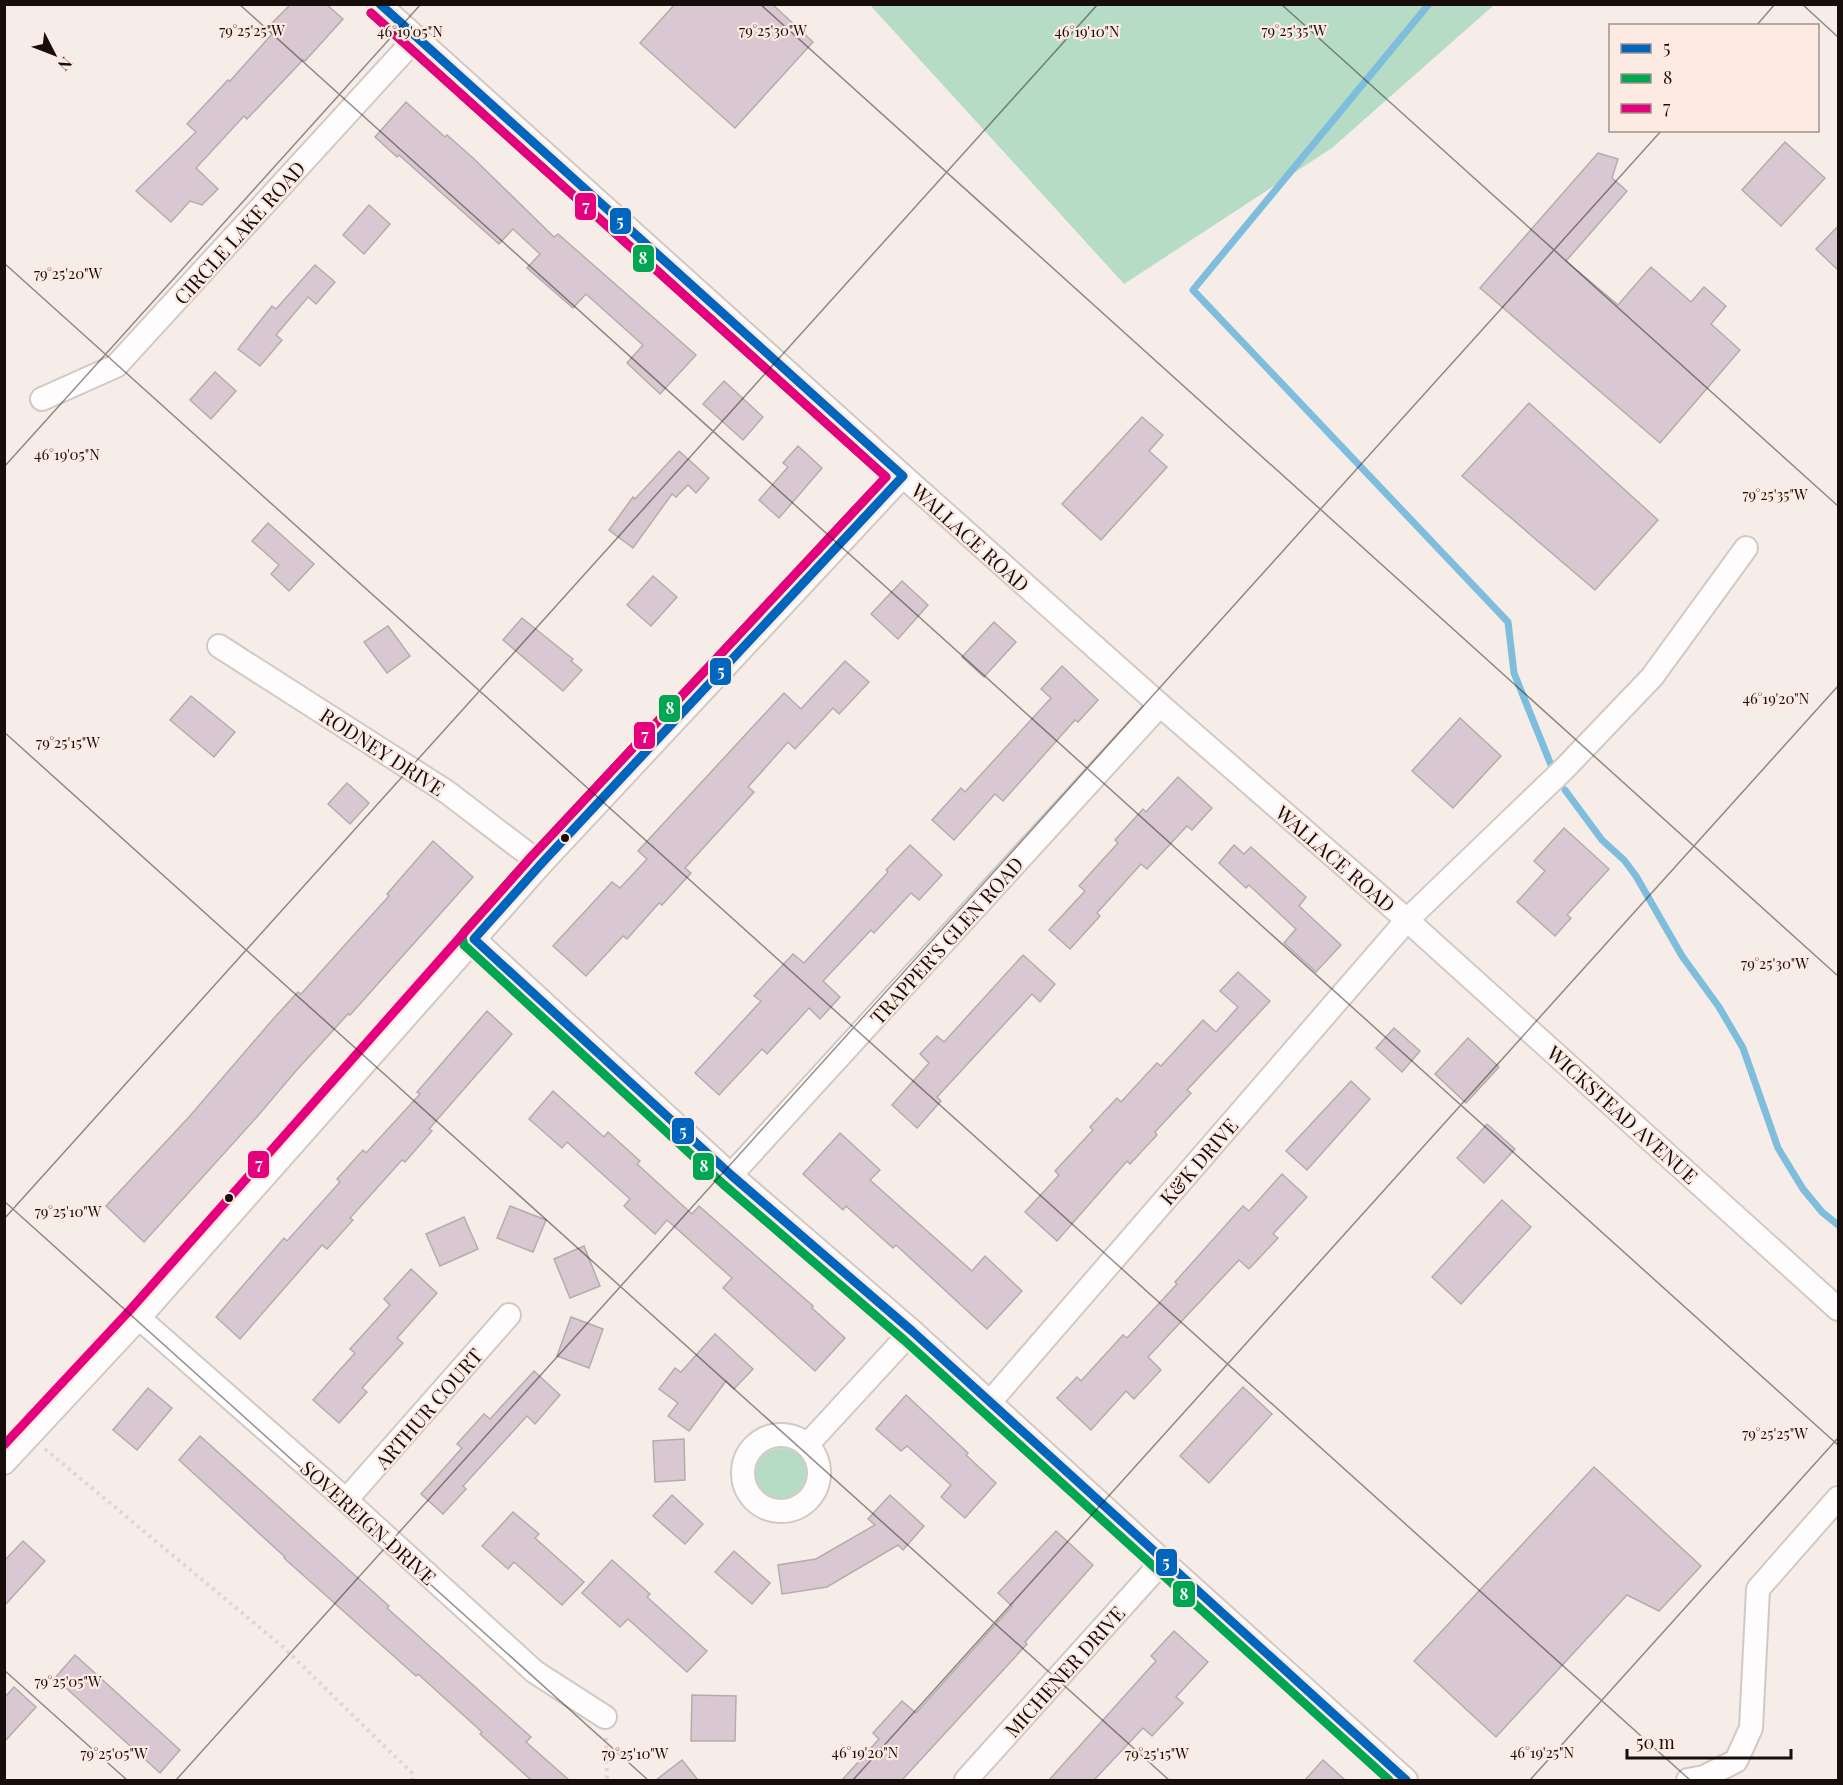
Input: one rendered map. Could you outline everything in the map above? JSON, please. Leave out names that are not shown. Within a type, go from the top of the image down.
[{"type":"street","name":"WALLACE ROAD","points":[[379,4],[903,476],[1160,705],[1407,920]]},
{"type":"street","name":"CIRCLE LAKE ROAD","points":[[42,399],[116,366],[416,38]]},
{"type":"street","points":[[4,1463],[139,1318],[541,864],[903,476]]},
{"type":"street","name":"K&K DRIVE","points":[[990,1402],[1407,920],[1564,769],[1652,677],[1746,548]]},
{"type":"street","name":"RODNEY DRIVE","points":[[219,646],[447,792],[541,864]]},
{"type":"street","name":"TRAPPER'S GLEN ROAD","points":[[731,1175],[1160,705]]},
{"type":"street","name":"WICKSTEAD AVENUE","points":[[1407,920],[1839,1309]]},
{"type":"street","points":[[474,939],[731,1175],[912,1331],[1163,1562],[1406,1780]]},
{"type":"street","name":"ARTHUR COURT","points":[[346,1500],[509,1316]]},
{"type":"street","name":"SOVEREIGN DRIVE","points":[[139,1318],[346,1500],[535,1672],[605,1717]]},
{"type":"street","points":[[807,1445],[912,1331]]},
{"type":"street","points":[[1688,1780],[1704,1777],[1736,1761],[1751,1728],[1758,1589],[1839,1498]]},
{"type":"street","name":"MICHENER DRIVE","points":[[966,1780],[1163,1562]]},
{"type":"path","points":[[29,1435],[283,1647],[412,1773],[413,1780]]},
{"type":"path","points":[[605,1717],[607,1780]]},
{"type":"green space","points":[[870,5],[1494,5],[1332,148],[1124,284]]},
{"type":"green space","points":[[781,1448],[791,1450],[799,1456],[805,1464],[807,1474],[805,1484],[799,1492],[791,1498],[781,1500],[771,1498],[763,1492],[757,1484],[755,1474],[757,1464],[763,1456],[771,1450]]},
{"type":"building","points":[[291,4],[326,4],[343,19],[305,61],[303,60],[247,119],[244,116],[196,168],[218,189],[202,205],[190,201],[171,222],[136,191],[196,132],[187,124],[273,33],[267,28]]},
{"type":"building","points":[[675,4],[772,4],[813,42],[735,128],[640,43]]},
{"type":"building","points":[[406,102],[445,137],[447,135],[473,158],[554,237],[558,234],[696,355],[660,394],[627,363],[643,345],[586,294],[573,308],[527,268],[540,254],[513,229],[499,244],[399,155],[397,157],[375,137]]},
{"type":"building","points":[[1785,142],[1825,178],[1781,226],[1742,190]]},
{"type":"building","points":[[1598,153],[1618,159],[1612,178],[1627,191],[1566,261],[1618,305],[1651,267],[1691,302],[1704,287],[1726,306],[1711,324],[1740,350],[1660,443],[1480,288]]},
{"type":"building","points":[[369,205],[390,224],[364,254],[343,235]]},
{"type":"building","points":[[1839,225],[1839,271],[1816,249]]},
{"type":"building","points":[[315,265],[335,282],[316,304],[308,297],[276,335],[282,340],[260,366],[238,349],[272,306],[276,309]]},
{"type":"building","points":[[215,372],[236,391],[211,419],[190,400]]},
{"type":"building","points":[[724,381],[763,417],[743,440],[703,404]]},
{"type":"building","points":[[1529,403],[1658,520],[1595,590],[1462,476]]},
{"type":"building","points":[[1142,417],[1163,435],[1149,451],[1167,467],[1101,540],[1062,504]]},
{"type":"building","points":[[798,446],[822,468],[779,518],[759,500],[788,467],[783,463]]},
{"type":"building","points":[[679,451],[709,478],[696,493],[688,485],[676,497],[672,494],[633,548],[609,530],[633,497],[635,499]]},
{"type":"building","points":[[268,523],[314,564],[289,591],[271,574],[279,565],[252,541]]},
{"type":"building","points":[[653,576],[677,597],[651,626],[627,605]]},
{"type":"building","points":[[902,581],[928,605],[898,639],[871,614]]},
{"type":"building","points":[[522,618],[573,659],[571,661],[582,670],[563,691],[503,640]]},
{"type":"building","points":[[994,622],[1016,642],[984,677],[962,657]]},
{"type":"building","points":[[388,626],[410,656],[387,673],[364,642]]},
{"type":"building","points":[[845,661],[869,682],[839,714],[833,708],[795,749],[788,742],[748,787],[754,792],[685,868],[691,873],[662,905],[659,903],[627,939],[623,936],[586,976],[553,946],[612,882],[620,888],[647,859],[638,851],[784,693],[801,709]]},
{"type":"building","points":[[1062,666],[1098,700],[1078,722],[1075,720],[1003,801],[995,794],[954,840],[932,820],[961,788],[965,792],[1051,698],[1041,689]]},
{"type":"building","points":[[191,696],[235,732],[214,757],[170,720]]},
{"type":"building","points":[[1460,718],[1501,756],[1453,808],[1412,771]]},
{"type":"building","points":[[1178,777],[1212,808],[1192,830],[1187,826],[1147,869],[1141,864],[1097,913],[1100,916],[1070,949],[1049,930],[1085,891],[1079,886],[1118,843],[1115,840],[1143,809],[1146,812]]},
{"type":"building","points":[[347,783],[369,803],[350,824],[328,804]]},
{"type":"building","points":[[1564,828],[1609,869],[1567,915],[1571,918],[1555,936],[1517,902],[1545,871],[1534,861]]},
{"type":"building","points":[[433,841],[473,877],[144,1242],[106,1206],[189,1117],[274,1018],[298,992],[301,994],[389,896],[387,894]]},
{"type":"building","points":[[910,845],[942,875],[919,900],[911,893],[874,933],[871,930],[823,981],[840,997],[820,1019],[809,1008],[767,1054],[762,1049],[719,1095],[695,1073],[761,1001],[754,996],[793,954],[804,963]]},
{"type":"building","points":[[1234,845],[1244,854],[1251,847],[1306,897],[1299,906],[1341,945],[1316,972],[1284,943],[1296,929],[1249,885],[1246,888],[1219,863]]},
{"type":"building","points":[[1023,955],[1055,984],[1040,1002],[1032,994],[937,1097],[941,1101],[917,1128],[892,1105],[929,1063],[920,1054],[937,1036],[944,1042]]},
{"type":"building","points":[[1238,972],[1270,1001],[1187,1090],[1191,1093],[1155,1132],[1157,1135],[1130,1164],[1127,1161],[1057,1241],[1025,1212],[1059,1175],[1055,1171],[1093,1130],[1090,1127],[1117,1098],[1121,1102],[1157,1063],[1161,1066],[1203,1020],[1216,1032],[1238,1007],[1220,991]]},
{"type":"building","points":[[487,1011],[512,1034],[429,1129],[432,1131],[405,1162],[402,1160],[350,1218],[353,1220],[327,1249],[322,1245],[240,1339],[216,1317],[284,1238],[287,1241],[340,1182],[337,1179],[363,1150],[366,1153],[420,1094],[417,1092]]},
{"type":"building","points":[[1394,1028],[1420,1051],[1402,1072],[1376,1048]]},
{"type":"building","points":[[1468,1038],[1499,1067],[1466,1103],[1435,1074]]},
{"type":"building","points":[[1351,1081],[1370,1099],[1307,1170],[1286,1151]]},
{"type":"building","points":[[553,1091],[604,1137],[608,1132],[640,1161],[637,1164],[692,1214],[699,1206],[813,1306],[812,1308],[845,1338],[815,1371],[723,1288],[732,1278],[667,1220],[655,1234],[624,1206],[630,1199],[567,1142],[562,1148],[529,1119]]},
{"type":"building","points":[[1487,1124],[1515,1149],[1484,1183],[1457,1158]]},
{"type":"building","points":[[840,1133],[880,1170],[870,1180],[972,1271],[985,1256],[1022,1291],[987,1329],[896,1245],[893,1248],[846,1206],[843,1210],[803,1174]]},
{"type":"building","points":[[1282,1174],[1307,1197],[1273,1234],[1278,1238],[1249,1269],[1239,1260],[1148,1357],[1161,1370],[1134,1399],[1126,1391],[1091,1430],[1057,1398],[1077,1377],[1081,1381],[1123,1335],[1127,1338],[1177,1284],[1175,1282],[1243,1206],[1249,1211]]},
{"type":"building","points":[[1502,1200],[1531,1227],[1461,1304],[1432,1277]]},
{"type":"building","points":[[510,1206],[546,1220],[533,1252],[497,1238]]},
{"type":"building","points":[[464,1217],[478,1249],[440,1266],[426,1234]]},
{"type":"building","points":[[584,1246],[600,1286],[570,1298],[554,1259]]},
{"type":"building","points":[[411,1269],[437,1293],[397,1338],[403,1343],[362,1388],[367,1392],[339,1423],[313,1400],[355,1353],[350,1349],[390,1305],[384,1299]]},
{"type":"building","points":[[571,1317],[603,1329],[589,1368],[557,1356]]},
{"type":"building","points":[[715,1334],[753,1369],[734,1389],[726,1381],[689,1431],[668,1416],[678,1403],[659,1389],[675,1368],[681,1372]]},
{"type":"building","points":[[534,1371],[560,1395],[535,1424],[527,1416],[463,1486],[466,1489],[443,1514],[421,1494],[462,1448],[457,1444],[484,1414],[490,1419]]},
{"type":"building","points":[[1243,1387],[1272,1414],[1209,1483],[1180,1456]]},
{"type":"building","points":[[148,1388],[172,1408],[137,1450],[113,1430]]},
{"type":"building","points":[[906,1395],[968,1453],[966,1455],[996,1483],[965,1518],[941,1497],[951,1485],[907,1446],[901,1451],[876,1429]]},
{"type":"building","points":[[200,1436],[531,1737],[526,1742],[569,1780],[531,1780],[418,1674],[416,1676],[284,1558],[179,1460]]},
{"type":"building","points":[[684,1439],[685,1480],[655,1482],[653,1441]]},
{"type":"building","points":[[1594,1467],[1701,1566],[1659,1611],[1627,1595],[1496,1737],[1414,1661]]},
{"type":"building","points":[[672,1495],[703,1524],[685,1544],[653,1516]]},
{"type":"building","points":[[890,1495],[924,1526],[903,1550],[898,1545],[827,1587],[782,1594],[778,1565],[816,1559],[875,1525],[868,1519]]},
{"type":"building","points":[[513,1512],[539,1534],[535,1538],[584,1582],[562,1605],[514,1562],[508,1569],[482,1546]]},
{"type":"building","points":[[1056,1531],[1093,1565],[1025,1642],[1027,1644],[902,1780],[842,1780],[879,1739],[873,1733],[902,1701],[916,1713],[1012,1606],[998,1593]]},
{"type":"building","points":[[23,1541],[45,1561],[4,1606],[4,1561]]},
{"type":"building","points":[[734,1551],[770,1583],[752,1604],[715,1572]]},
{"type":"building","points":[[612,1560],[650,1594],[647,1597],[707,1651],[687,1672],[628,1619],[620,1627],[582,1593]]},
{"type":"building","points":[[1174,1631],[1208,1662],[1176,1697],[1183,1703],[1152,1736],[1143,1728],[1094,1780],[1049,1780],[1156,1661],[1151,1656]]},
{"type":"building","points":[[75,1655],[180,1750],[160,1773],[55,1678]]},
{"type":"building","points":[[14,1687],[36,1707],[4,1742],[4,1698]]},
{"type":"building","points":[[692,1695],[736,1696],[735,1741],[691,1741]]},
{"type":"building","points":[[682,1760],[698,1780],[656,1780]]},
{"type":"building","points":[[1323,1760],[1345,1780],[1305,1780]]},
{"type":"waterway","points":[[1429,4],[1193,290],[1508,622],[1514,673],[1551,765]]},
{"type":"waterway","points":[[1565,790],[1602,840],[1624,860],[1636,876],[1682,956],[1719,1007],[1743,1048],[1778,1148],[1803,1189],[1822,1212],[1838,1225]]},
{"type":"transit line","name":"5","points":[[380,4],[903,476],[541,864],[474,939],[731,1175],[912,1331],[1406,1780]]},
{"type":"transit line","name":"8","points":[[371,13],[886,477],[532,856],[464,932],[462,938],[464,945],[723,1184],[904,1340],[1389,1780]]},
{"type":"transit line","name":"7","points":[[4,1445],[130,1310],[532,856],[886,477],[371,13]]}]
